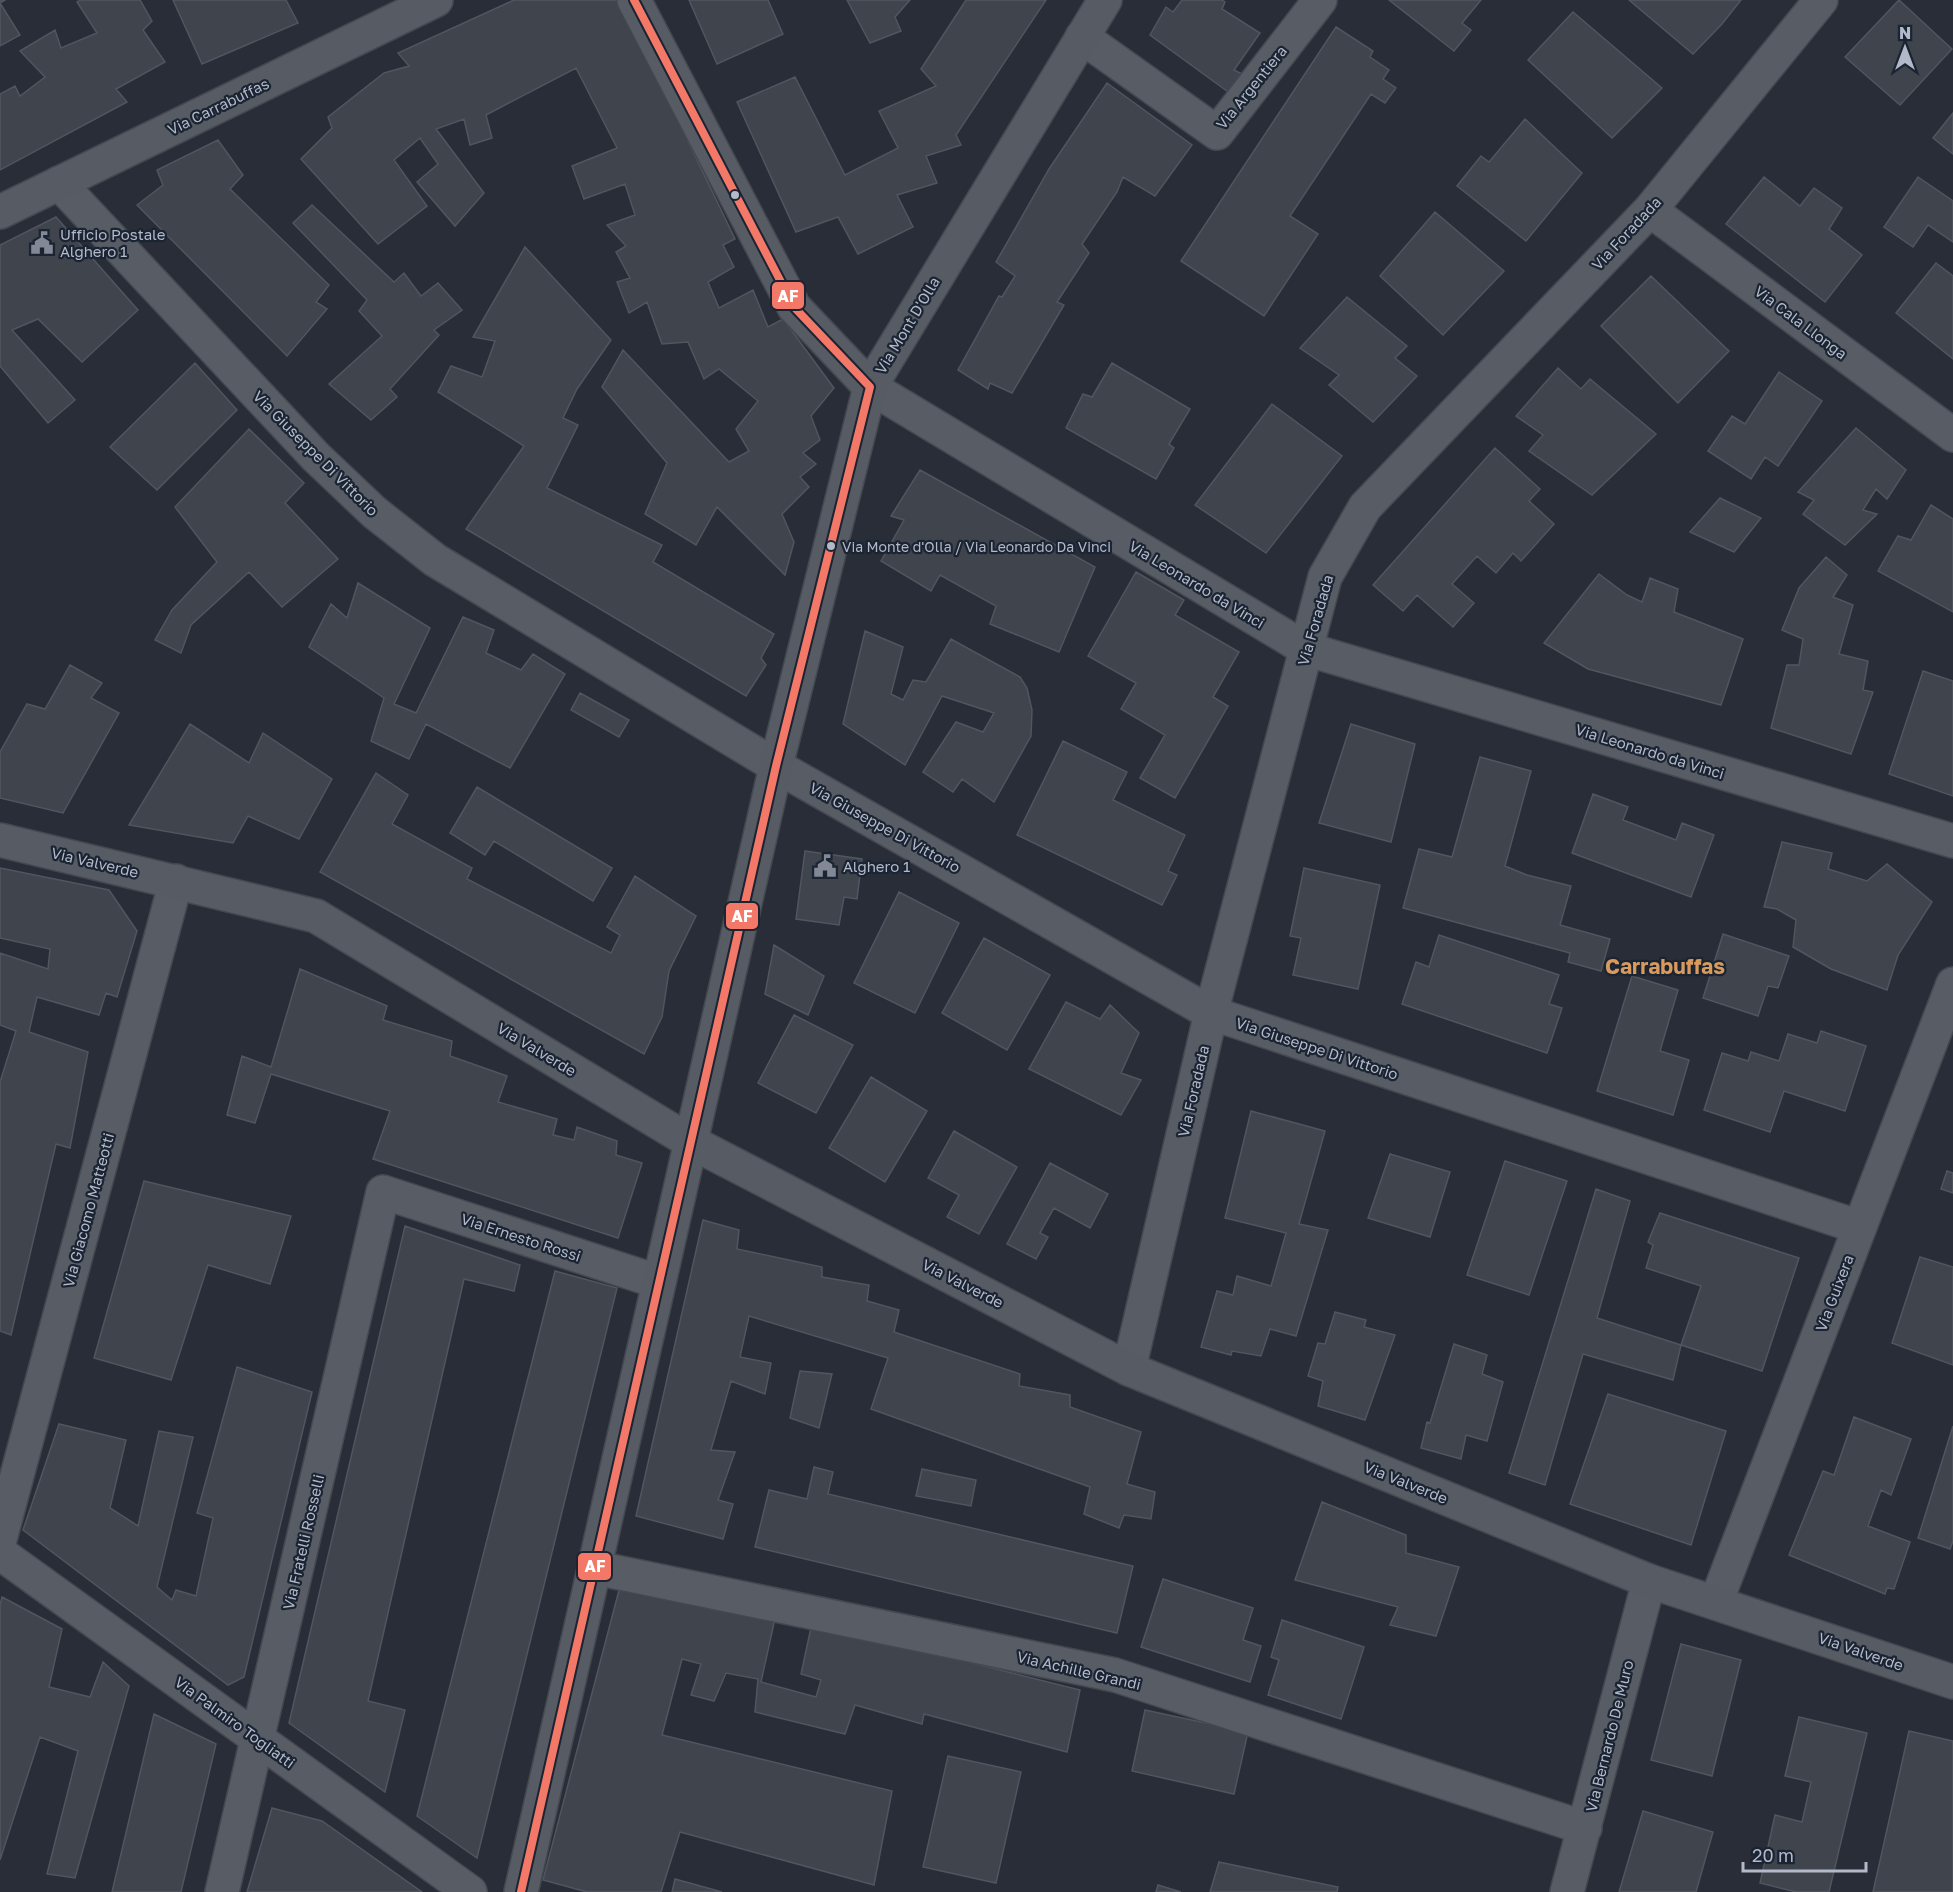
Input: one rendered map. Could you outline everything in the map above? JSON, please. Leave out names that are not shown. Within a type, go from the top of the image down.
[{"type":"street","name":"Via Carrabuffas","points":[[0,212],[436,0]]},
{"type":"street","name":"Via Leonardo da Vinci","points":[[634,0],[795,307],[870,387],[1306,649],[1953,841]]},
{"type":"street","name":"Via Mont D'Olla","points":[[521,1892],[776,766],[870,387],[1105,0]]},
{"type":"street","name":"Via Argentiera","points":[[1082,38],[1217,133],[1320,0]]},
{"type":"street","name":"Via Foradada","points":[[1129,1369],[1211,1012],[1325,577],[1365,507],[1650,210],[1821,0]]},
{"type":"street","name":"Via Giuseppe Di Vittorio","points":[[59,183],[316,457],[374,512],[435,560],[776,766],[1211,1012],[1859,1227]]},
{"type":"street","name":"Via Cala Llonga","points":[[1650,210],[1953,435]]},
{"type":"street","name":"Via Valverde","points":[[0,840],[316,916],[691,1142],[1129,1369],[1649,1581],[1953,1682]]},
{"type":"street","name":"Via Giacomo Matteotti","points":[[0,1539],[176,881]]},
{"type":"street","name":"Via Guixera","points":[[1716,1602],[1953,984]]},
{"type":"street","name":"Via Ernesto Rossi","points":[[383,1192],[659,1282]]},
{"type":"street","name":"Via Fratelli Rosselli","points":[[222,1892],[383,1192]]},
{"type":"street","name":"Via Palmiro Togliatti","points":[[0,1553],[470,1892]]},
{"type":"street","name":"Via Achille Grandi","points":[[596,1568],[1115,1675],[1585,1828]]},
{"type":"street","name":"Via Bernardo De Muro","points":[[1567,1892],[1649,1581]]},
{"type":"building","points":[[80,0],[140,0],[152,21],[143,30],[165,62],[116,89],[127,102],[0,170],[0,94],[15,86],[20,96],[45,77],[20,51],[55,30],[61,48],[97,33],[77,2]]},
{"type":"building","points":[[173,0],[286,0],[298,23],[202,64]]},
{"type":"building","points":[[514,0],[620,0],[735,239],[723,245],[734,267],[708,282],[719,308],[753,290],[768,327],[783,319],[834,388],[811,416],[820,440],[803,453],[816,464],[800,477],[809,487],[782,514],[794,542],[785,575],[717,507],[696,545],[645,514],[667,463],[602,387],[623,350],[729,462],[749,451],[736,429],[758,401],[719,369],[704,379],[688,342],[662,344],[647,302],[629,313],[617,282],[630,278],[616,252],[626,246],[607,225],[635,215],[625,184],[584,199],[572,166],[617,148],[576,68],[486,115],[492,138],[470,145],[464,119],[436,129],[484,193],[455,226],[417,182],[438,164],[420,138],[394,160],[427,206],[378,244],[301,159],[332,128],[328,117],[384,73],[409,66],[398,53]]},
{"type":"building","points":[[689,0],[768,0],[783,34],[717,64]]},
{"type":"building","points":[[847,0],[910,0],[895,17],[901,31],[870,43]]},
{"type":"building","points":[[966,0],[1046,0],[956,135],[961,145],[926,156],[937,183],[897,195],[913,227],[858,254],[838,217],[796,232],[737,102],[795,77],[845,175],[898,148],[879,111],[936,86],[921,69]]},
{"type":"building","points":[[1182,0],[1222,0],[1225,2],[1222,9],[1260,33],[1234,70],[1244,75],[1231,94],[1150,35],[1166,7],[1173,12]]},
{"type":"building","points":[[1389,0],[1481,0],[1462,23],[1471,30],[1454,51]]},
{"type":"building","points":[[1629,0],[1741,0],[1693,54]]},
{"type":"building","points":[[1899,0],[1952,49],[1900,105],[1845,57]]},
{"type":"building","points":[[0,3],[20,35],[0,46]]},
{"type":"building","points":[[1573,12],[1662,88],[1612,138],[1528,60]]},
{"type":"building","points":[[1336,27],[1373,51],[1370,57],[1389,70],[1383,79],[1396,88],[1385,103],[1371,94],[1290,216],[1318,234],[1264,316],[1181,261]]},
{"type":"building","points":[[1107,83],[1192,145],[1155,196],[1123,177],[1117,192],[1082,244],[1089,253],[1057,302],[1064,305],[1012,393],[990,383],[988,389],[958,370],[999,296],[1002,297],[1015,276],[996,262],[1049,169]]},
{"type":"building","points":[[1953,113],[1953,154],[1933,138]]},
{"type":"building","points":[[1525,119],[1582,173],[1526,241],[1457,186],[1481,156],[1489,162]]},
{"type":"building","points":[[218,140],[243,175],[230,189],[329,285],[316,302],[327,309],[287,356],[137,205],[163,185],[157,170]]},
{"type":"building","points":[[1764,177],[1800,206],[1814,188],[1842,208],[1829,229],[1862,255],[1825,302],[1726,224]]},
{"type":"building","points":[[1918,177],[1953,201],[1953,242],[1928,225],[1913,247],[1884,227]]},
{"type":"building","points":[[312,205],[394,282],[404,273],[421,296],[438,283],[462,310],[434,330],[439,335],[390,389],[397,397],[371,420],[329,384],[382,336],[359,311],[367,300],[293,223]]},
{"type":"building","points":[[1435,212],[1504,271],[1443,335],[1380,276]]},
{"type":"building","points":[[56,217],[138,310],[82,362],[38,319],[12,330],[75,400],[48,423],[0,366],[0,245]]},
{"type":"building","points":[[525,247],[611,340],[577,389],[563,418],[578,425],[547,488],[662,545],[653,562],[774,634],[761,658],[766,665],[746,696],[466,529],[524,446],[438,392],[451,366],[482,377],[495,341],[473,337]]},
{"type":"building","points":[[1936,263],[1953,276],[1953,359],[1896,313]]},
{"type":"building","points":[[1651,276],[1729,351],[1678,403],[1601,326]]},
{"type":"building","points":[[1347,297],[1407,346],[1395,358],[1417,376],[1373,422],[1329,385],[1339,375],[1300,348]]},
{"type":"building","points":[[195,363],[237,410],[157,490],[110,447]]},
{"type":"building","points":[[1112,363],[1190,409],[1169,444],[1174,448],[1156,479],[1066,428],[1083,394],[1092,397]]},
{"type":"building","points":[[1558,368],[1581,389],[1590,379],[1656,434],[1592,495],[1529,451],[1543,435],[1516,416]]},
{"type":"building","points":[[1779,372],[1822,401],[1778,466],[1765,457],[1751,479],[1708,451],[1732,416],[1745,424]]},
{"type":"building","points":[[1272,404],[1342,456],[1266,553],[1195,505]]},
{"type":"building","points":[[1856,428],[1906,470],[1887,499],[1876,489],[1863,510],[1877,514],[1845,545],[1803,514],[1814,500],[1798,492]]},
{"type":"building","points":[[249,429],[304,483],[285,503],[338,559],[282,607],[249,572],[191,625],[181,653],[155,640],[172,610],[217,562],[175,507]]},
{"type":"building","points":[[1495,448],[1540,489],[1529,501],[1554,524],[1521,561],[1513,553],[1496,573],[1477,556],[1452,584],[1474,603],[1453,627],[1417,595],[1403,611],[1373,585]]},
{"type":"building","points":[[920,470],[1095,567],[1059,652],[990,624],[996,606],[940,575],[931,591],[881,561],[904,520],[891,516]]},
{"type":"building","points":[[1720,498],[1761,518],[1734,552],[1690,532]]},
{"type":"building","points":[[1931,505],[1953,519],[1953,612],[1878,571],[1898,536],[1911,540]]},
{"type":"building","points":[[1826,557],[1847,575],[1833,597],[1853,605],[1839,654],[1868,661],[1863,690],[1873,692],[1851,754],[1771,728],[1787,665],[1799,665],[1803,639],[1782,630],[1799,588]]},
{"type":"building","points":[[1136,572],[1184,600],[1175,615],[1239,652],[1213,697],[1228,706],[1175,798],[1140,778],[1165,735],[1121,709],[1136,683],[1088,656]]},
{"type":"building","points":[[1599,574],[1627,595],[1642,602],[1650,578],[1678,589],[1674,612],[1743,639],[1721,705],[1588,669],[1544,643]]},
{"type":"building","points":[[358,583],[430,628],[394,704],[416,713],[463,617],[494,630],[486,653],[521,670],[533,654],[565,674],[510,768],[426,724],[409,759],[371,741],[384,698],[309,647],[331,604],[347,618]]},
{"type":"building","points":[[865,631],[903,647],[891,694],[903,700],[913,680],[926,682],[951,639],[1020,677],[1027,688],[1032,710],[1031,736],[994,802],[962,779],[953,792],[923,772],[956,722],[983,732],[994,713],[942,696],[905,765],[843,724]]},
{"type":"building","points":[[70,665],[102,683],[91,698],[119,713],[63,813],[0,798],[0,752],[27,704],[45,709]]},
{"type":"building","points":[[1923,671],[1953,681],[1953,796],[1889,774]]},
{"type":"building","points":[[580,693],[629,720],[619,737],[571,710]]},
{"type":"building","points":[[190,724],[249,763],[263,733],[332,779],[299,839],[248,816],[233,843],[129,825]]},
{"type":"building","points":[[1351,724],[1415,744],[1391,842],[1319,823]]},
{"type":"building","points":[[1063,741],[1127,772],[1113,800],[1185,835],[1168,871],[1177,875],[1162,905],[1017,835]]},
{"type":"building","points":[[1480,757],[1531,771],[1505,866],[1527,875],[1571,886],[1560,925],[1610,939],[1601,971],[1568,962],[1570,953],[1403,908],[1419,849],[1452,857]]},
{"type":"building","points":[[376,773],[408,795],[392,824],[472,868],[467,879],[611,953],[620,935],[607,927],[635,876],[696,916],[669,971],[662,1017],[644,1054],[320,872]]},
{"type":"building","points":[[477,787],[612,868],[593,901],[494,841],[485,855],[450,833]]},
{"type":"building","points":[[1593,794],[1628,807],[1623,820],[1676,840],[1682,823],[1714,835],[1691,897],[1572,853]]},
{"type":"building","points":[[1782,842],[1832,853],[1828,869],[1867,881],[1887,864],[1932,902],[1898,955],[1887,990],[1831,969],[1793,947],[1796,920],[1777,909],[1764,907]]},
{"type":"building","points":[[805,851],[862,859],[857,899],[844,897],[839,925],[796,919]]},
{"type":"building","points":[[0,868],[109,890],[137,931],[117,997],[106,993],[99,1015],[37,997],[29,1032],[88,1052],[70,1148],[56,1144],[11,1335],[0,1331],[0,1082],[16,1031],[0,1025],[0,953],[48,969],[50,949],[0,938]]},
{"type":"building","points":[[1304,868],[1380,885],[1358,989],[1293,975],[1301,938],[1290,936]]},
{"type":"building","points":[[899,892],[959,923],[915,1013],[854,983]]},
{"type":"building","points":[[1723,934],[1789,956],[1778,988],[1768,986],[1758,1016],[1703,998]]},
{"type":"building","points":[[1439,935],[1559,975],[1549,1004],[1562,1008],[1547,1053],[1402,1004],[1416,962],[1429,967]]},
{"type":"building","points":[[984,938],[1050,975],[1007,1050],[942,1013]]},
{"type":"building","points":[[774,945],[824,976],[808,1015],[765,994]]},
{"type":"building","points":[[300,969],[387,1006],[383,1020],[452,1041],[450,1056],[507,1076],[498,1102],[557,1119],[553,1135],[574,1140],[577,1127],[617,1141],[616,1155],[642,1163],[618,1238],[373,1159],[390,1111],[271,1074],[255,1123],[227,1115],[242,1056],[271,1067]]},
{"type":"building","points":[[1632,976],[1678,990],[1660,1051],[1689,1060],[1673,1115],[1597,1091]]},
{"type":"building","points":[[1066,1002],[1100,1019],[1110,1005],[1139,1033],[1121,1073],[1141,1080],[1121,1115],[1029,1069]]},
{"type":"building","points":[[794,1015],[853,1045],[816,1113],[758,1083]]},
{"type":"building","points":[[1821,1031],[1866,1046],[1845,1111],[1784,1091],[1770,1132],[1704,1110],[1722,1053],[1748,1061],[1751,1052],[1779,1061],[1788,1034],[1817,1043]]},
{"type":"building","points":[[871,1077],[927,1111],[885,1182],[829,1148]]},
{"type":"building","points":[[1251,1111],[1325,1131],[1299,1224],[1328,1230],[1296,1336],[1270,1329],[1261,1356],[1232,1351],[1231,1355],[1201,1347],[1217,1291],[1233,1295],[1237,1276],[1271,1286],[1286,1233],[1225,1218]]},
{"type":"building","points":[[954,1131],[1017,1167],[979,1234],[947,1217],[959,1195],[928,1178]]},
{"type":"building","points":[[1390,1154],[1450,1172],[1430,1237],[1368,1218]]},
{"type":"building","points":[[1505,1161],[1567,1181],[1529,1295],[1467,1275]]},
{"type":"building","points":[[1050,1163],[1108,1194],[1090,1228],[1054,1208],[1040,1233],[1048,1237],[1036,1259],[1007,1244]]},
{"type":"building","points":[[1947,1171],[1953,1173],[1953,1193],[1941,1189]]},
{"type":"building","points":[[144,1181],[291,1216],[270,1284],[208,1265],[171,1380],[94,1358]]},
{"type":"building","points":[[1596,1189],[1630,1201],[1597,1318],[1681,1345],[1673,1380],[1583,1354],[1545,1485],[1509,1473]]},
{"type":"building","points":[[1660,1213],[1799,1258],[1762,1371],[1681,1345],[1701,1286],[1646,1268],[1653,1245],[1648,1242]]},
{"type":"building","points":[[703,1220],[739,1230],[737,1249],[822,1267],[822,1277],[869,1285],[867,1301],[899,1310],[894,1332],[1020,1374],[1019,1386],[1070,1395],[1070,1407],[1141,1432],[1127,1484],[1155,1492],[1151,1519],[1124,1515],[1119,1528],[1084,1514],[1090,1487],[871,1409],[888,1358],[749,1316],[740,1357],[771,1363],[765,1394],[731,1381],[711,1450],[735,1452],[718,1500],[733,1504],[723,1539],[636,1516]]},
{"type":"building","points":[[405,1226],[520,1265],[514,1291],[464,1279],[368,1701],[405,1710],[385,1792],[289,1723]]},
{"type":"building","points":[[1920,1257],[1953,1267],[1953,1365],[1892,1343]]},
{"type":"building","points":[[555,1271],[617,1288],[477,1858],[417,1816]]},
{"type":"building","points":[[1335,1312],[1366,1320],[1364,1327],[1395,1335],[1365,1420],[1318,1406],[1323,1381],[1308,1376],[1318,1343],[1325,1344]]},
{"type":"building","points":[[1454,1344],[1487,1355],[1482,1374],[1503,1382],[1487,1441],[1466,1435],[1461,1459],[1421,1448],[1427,1422],[1430,1423]]},
{"type":"building","points":[[237,1367],[312,1392],[244,1677],[228,1685],[23,1530],[59,1424],[126,1440],[110,1508],[138,1526],[159,1431],[193,1437],[157,1587],[172,1600],[176,1590],[196,1596],[213,1518],[197,1513]]},
{"type":"building","points":[[800,1371],[832,1374],[819,1428],[790,1418]]},
{"type":"building","points":[[1608,1394],[1726,1431],[1691,1545],[1570,1504]]},
{"type":"building","points":[[1854,1417],[1911,1439],[1891,1495],[1881,1490],[1868,1526],[1910,1542],[1894,1589],[1887,1588],[1885,1594],[1789,1555],[1823,1471],[1834,1475]]},
{"type":"building","points":[[1953,1426],[1953,1541],[1950,1549],[1918,1538]]},
{"type":"building","points":[[814,1467],[833,1472],[828,1494],[1133,1566],[1117,1633],[755,1547],[769,1490],[807,1499]]},
{"type":"building","points":[[922,1469],[976,1480],[971,1506],[916,1496]]},
{"type":"building","points":[[1322,1502],[1406,1535],[1406,1553],[1459,1567],[1436,1636],[1390,1625],[1398,1607],[1295,1580]]},
{"type":"building","points":[[623,1575],[776,1614],[761,1682],[816,1697],[821,1680],[801,1674],[812,1623],[1080,1690],[1067,1752],[924,1714],[922,1724],[855,1705],[845,1734],[755,1712],[758,1679],[726,1673],[714,1701],[691,1695],[701,1664],[682,1659],[662,1735],[892,1791],[874,1885],[680,1832],[661,1892],[587,1892],[543,1880]]},
{"type":"building","points":[[1163,1579],[1253,1608],[1243,1640],[1261,1646],[1250,1682],[1141,1647]]},
{"type":"building","points":[[2,1597],[62,1629],[49,1687],[90,1697],[103,1662],[129,1686],[75,1878],[47,1874],[78,1751],[40,1737],[0,1860],[0,1605]]},
{"type":"building","points":[[1282,1620],[1364,1647],[1341,1719],[1268,1695],[1279,1660],[1271,1657]]},
{"type":"building","points":[[1681,1644],[1741,1660],[1712,1776],[1651,1760]]},
{"type":"building","points":[[1145,1710],[1248,1732],[1234,1794],[1132,1771]]},
{"type":"building","points":[[154,1714],[216,1744],[181,1892],[112,1892]]},
{"type":"building","points":[[1799,1717],[1867,1733],[1829,1892],[1796,1892],[1760,1883],[1775,1815],[1802,1822],[1811,1782],[1785,1776]]},
{"type":"building","points":[[1909,1731],[1953,1741],[1953,1892],[1873,1892]]},
{"type":"building","points":[[948,1756],[1021,1772],[996,1883],[923,1867]]},
{"type":"building","points":[[272,1808],[322,1821],[422,1892],[247,1892]]},
{"type":"building","points":[[1643,1811],[1713,1832],[1696,1892],[1619,1892]]},
{"type":"building","points":[[1219,1862],[1338,1887],[1337,1892],[1210,1892]]},
{"type":"building","points":[[675,1879],[722,1892],[672,1892]]},
{"type":"building","points":[[1158,1885],[1181,1892],[1156,1892]]},
{"type":"transit line","name":"AF","points":[[521,1892],[776,766],[870,387],[794,307],[634,0]]},
{"type":"place","name":"Ufficio Postale Alghero 1","points":[[42,243]]},
{"type":"place","name":"Via Monte d'Olla / Via Leonardo Da Vinci","points":[[831,546]]},
{"type":"place","name":"Alghero 1","points":[[825,866]]},
{"type":"district","name":"Carrabuffas","points":[[1665,966]]}]
